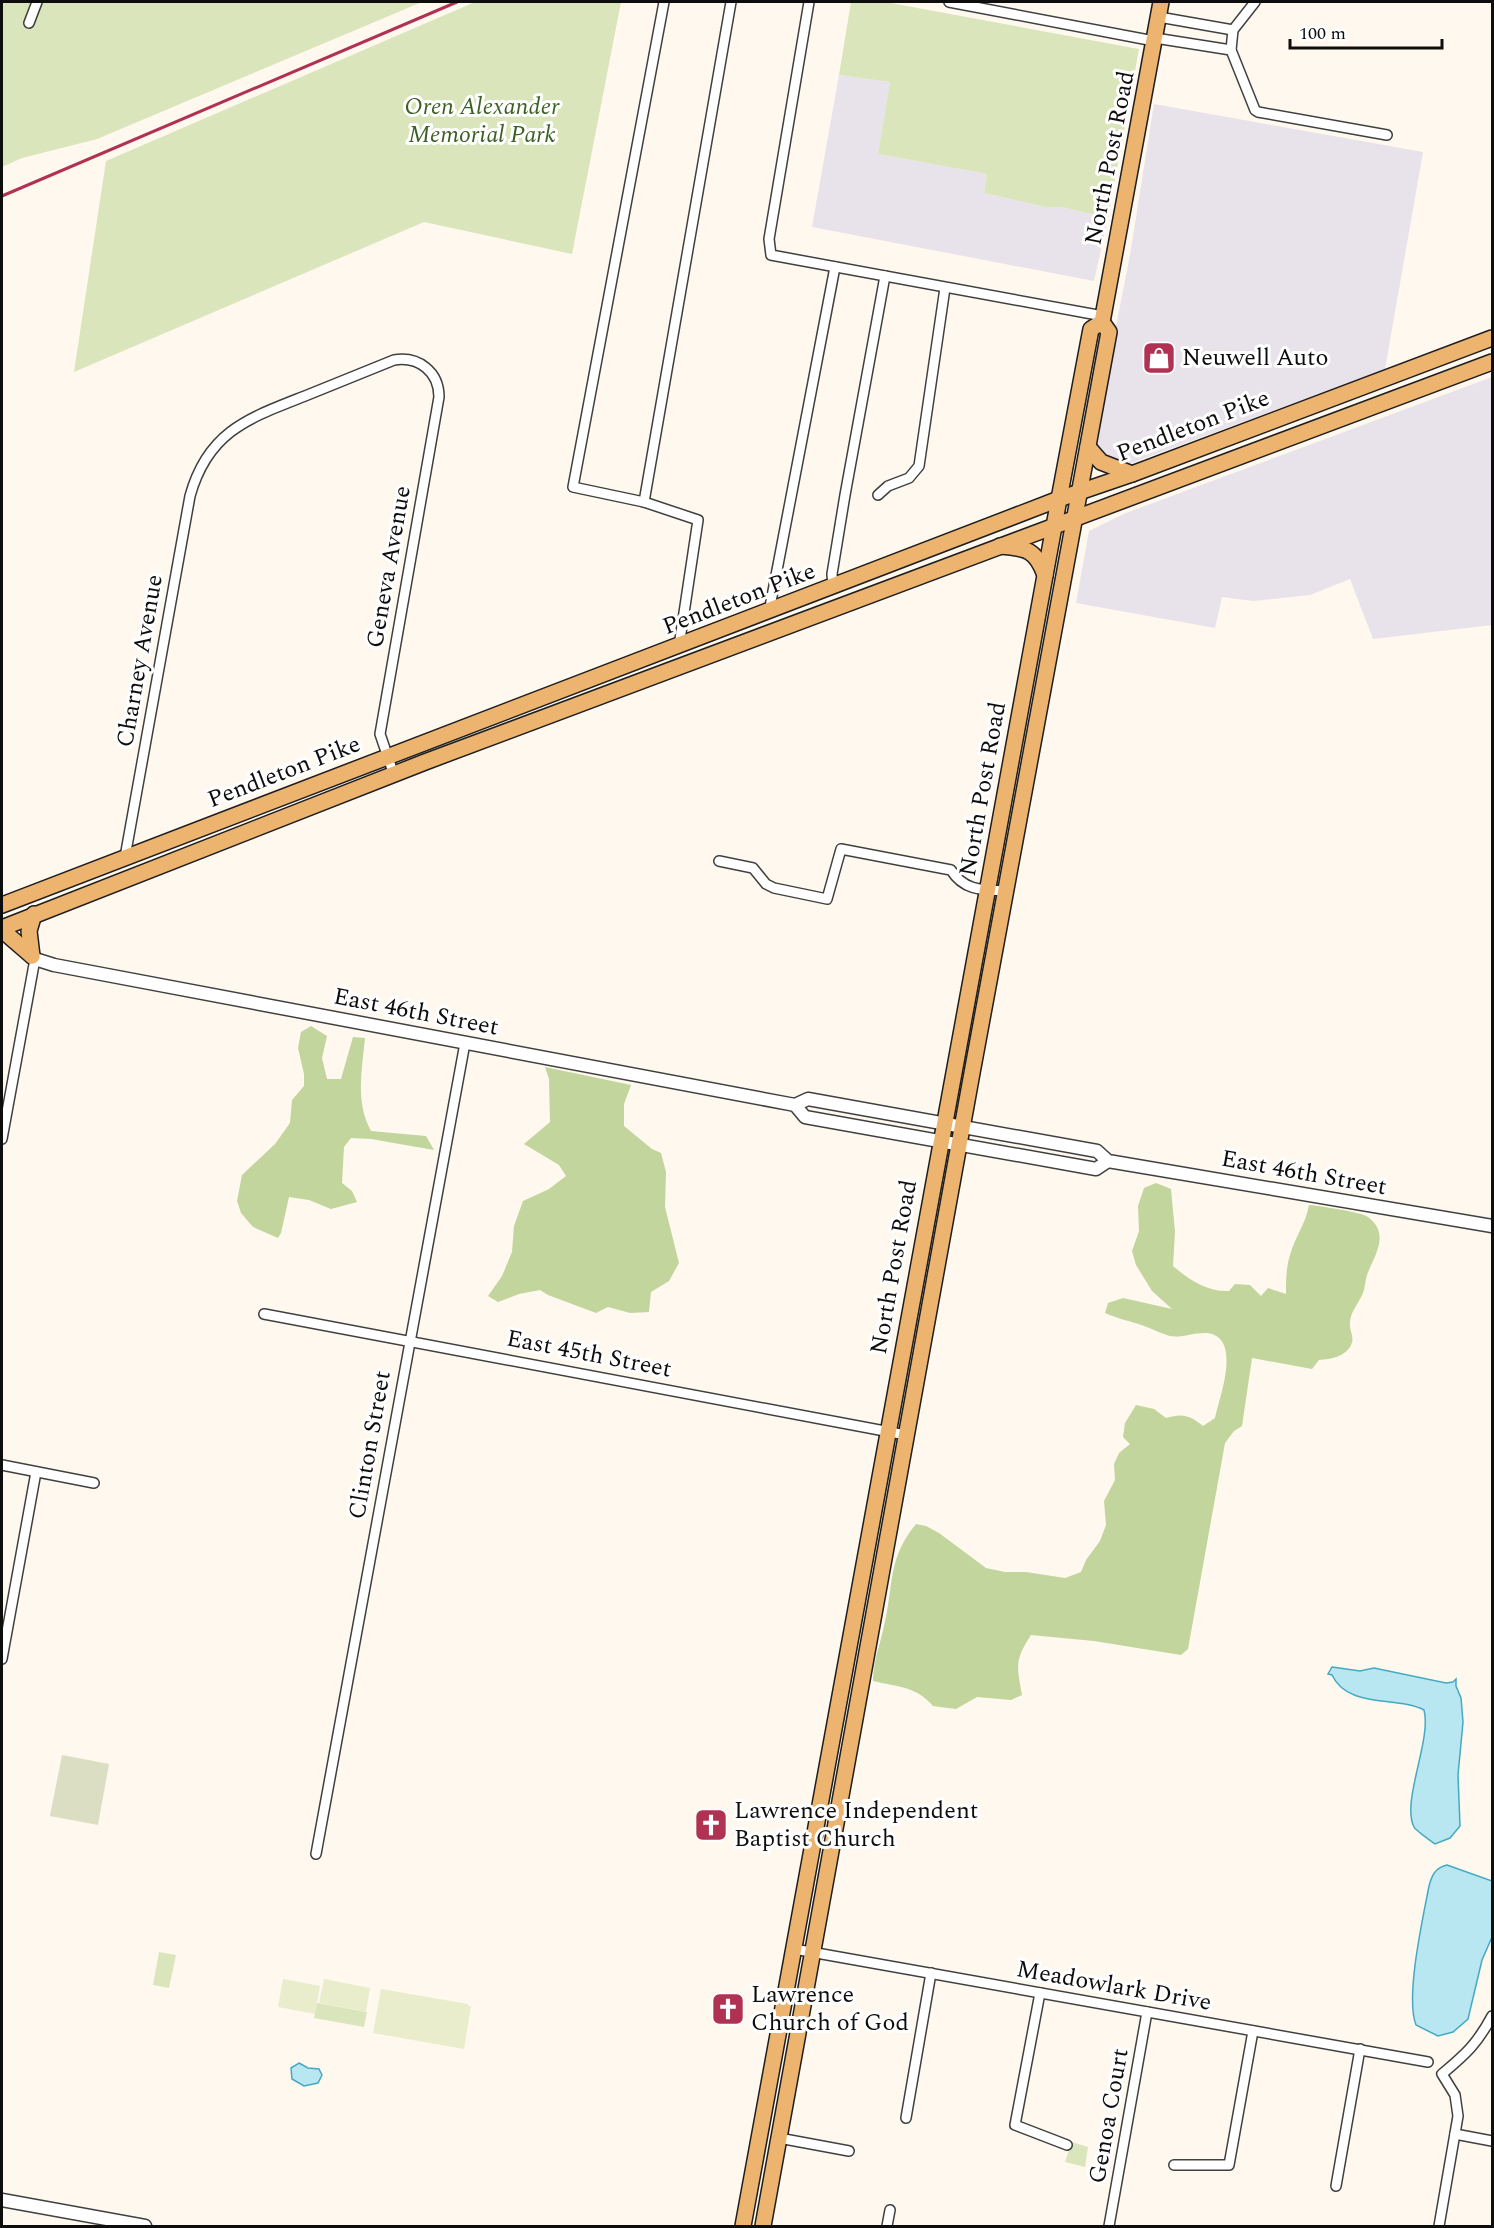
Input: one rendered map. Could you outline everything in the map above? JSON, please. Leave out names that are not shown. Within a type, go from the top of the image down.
[{"type":"main road","name":"North Post Road","points":[[743,2226],[1054,524],[1091,329],[1102,319],[1160,9]]},
{"type":"main road","name":"North Post Road","points":[[763,2226],[1109,332],[1102,319]]},
{"type":"main road","name":"Pendleton Pike","points":[[2,905],[1059,499],[1132,474],[1492,338]]},
{"type":"main road","name":"Pendleton Pike","points":[[2,929],[34,914],[394,775],[1054,524],[1492,362]]},
{"type":"main road","points":[[1088,447],[1101,462],[1132,474]]},
{"type":"main road","points":[[997,546],[1014,547],[1034,554],[1039,559],[1045,575]]},
{"type":"main road","points":[[33,957],[29,931],[34,914]]},
{"type":"main road","points":[[2,929],[33,957]]},
{"type":"street","points":[[29,23],[37,2]]},
{"type":"street","points":[[664,2],[573,487],[644,502],[698,520],[679,645]]},
{"type":"street","points":[[644,502],[730,2]]},
{"type":"street","points":[[808,2],[769,239],[771,255],[1102,319]]},
{"type":"street","points":[[949,2],[1154,39],[1231,50]]},
{"type":"street","points":[[1255,2],[1233,30],[1231,50],[1252,105],[1258,112],[1387,135]]},
{"type":"street","points":[[1160,9],[1233,30]]},
{"type":"street","points":[[768,612],[835,267]]},
{"type":"street","points":[[833,587],[832,574],[845,495],[885,276]]},
{"type":"street","points":[[878,495],[888,486],[909,478],[919,466],[945,288]]},
{"type":"street","name":"Charney Avenue","points":[[125,858],[189,500],[198,472],[222,439],[236,427],[257,415],[394,360],[410,359],[427,368]]},
{"type":"street","name":"Geneva Avenue","points":[[394,775],[380,734],[440,397],[437,383],[427,368]]},
{"type":"street","points":[[719,861],[753,868],[766,884],[774,888],[827,899],[841,849],[951,870],[958,881],[968,886],[1006,891]]},
{"type":"street","points":[[2,1138],[33,957]]},
{"type":"street","name":"East 46th Street","points":[[33,957],[54,965],[795,1105],[808,1099],[1097,1151],[1108,1161],[1492,1226]]},
{"type":"street","name":"Clinton Street","points":[[316,1854],[465,1043]]},
{"type":"street","name":"East 46th Street","points":[[795,1105],[806,1117],[940,1142],[1096,1169],[1108,1161]]},
{"type":"street","name":"East 45th Street","points":[[264,1314],[906,1435]]},
{"type":"street","points":[[2,1465],[94,1483]]},
{"type":"street","points":[[2,1659],[36,1472]]},
{"type":"street","name":"Meadowlark Drive","points":[[794,1949],[1428,2062]]},
{"type":"street","points":[[906,2118],[931,1973]]},
{"type":"street","points":[[1040,1993],[1015,2125],[1067,2145]]},
{"type":"street","name":"Genoa Court","points":[[1109,2226],[1147,2012]]},
{"type":"street","points":[[1439,2226],[1458,2116],[1452,2087],[1442,2074],[1471,2049],[1492,2016]]},
{"type":"street","points":[[1174,2165],[1229,2165],[1253,2031]]},
{"type":"street","points":[[1336,2186],[1360,2049]]},
{"type":"street","points":[[1455,2134],[1492,2141]]},
{"type":"street","points":[[778,2138],[849,2151]]},
{"type":"street","points":[[2,2200],[145,2226]]},
{"type":"street","points":[[887,2226],[890,2210]]},
{"type":"shaded area","points":[[839,75],[890,82],[878,154],[987,174],[984,193],[1108,218],[1094,281],[812,227]]},
{"type":"shaded area","points":[[1154,104],[1423,152],[1385,369],[1124,466],[1105,461],[1093,443],[1130,255]]},
{"type":"shaded area","points":[[1492,377],[1492,625],[1373,639],[1350,579],[1310,595],[1253,601],[1222,597],[1215,628],[1076,603],[1089,531],[1126,513]]},
{"type":"green space","points":[[2,2],[422,2],[97,139],[22,158],[2,167]]},
{"type":"green space","name":"Oren Alexander Memorial Park","points":[[475,2],[621,2],[572,254],[424,222],[74,372],[106,161]]},
{"type":"green space","points":[[851,2],[885,2],[1139,49],[1108,218],[984,193],[987,174],[878,154],[890,82],[839,75]]},
{"type":"green space","points":[[311,1026],[327,1036],[322,1058],[327,1079],[341,1079],[353,1037],[365,1038],[361,1097],[371,1131],[426,1136],[434,1150],[371,1139],[351,1138],[344,1147],[342,1183],[352,1191],[357,1202],[331,1209],[309,1200],[289,1197],[278,1238],[253,1227],[241,1213],[237,1201],[242,1175],[275,1144],[290,1123],[292,1100],[304,1086],[304,1074],[298,1048],[301,1032]]},
{"type":"green space","points":[[545,1067],[631,1085],[624,1104],[624,1126],[652,1149],[661,1153],[666,1172],[665,1207],[679,1263],[669,1281],[651,1292],[649,1312],[630,1313],[608,1307],[596,1313],[540,1290],[519,1294],[498,1302],[488,1296],[502,1276],[512,1252],[514,1226],[523,1201],[549,1189],[566,1176],[559,1165],[524,1144],[550,1122],[549,1079]]},
{"type":"green space","points":[[1156,1183],[1171,1189],[1175,1232],[1173,1266],[1192,1280],[1221,1291],[1229,1291],[1235,1284],[1250,1285],[1261,1296],[1268,1288],[1286,1294],[1286,1274],[1292,1248],[1309,1205],[1364,1215],[1375,1224],[1380,1238],[1363,1293],[1351,1315],[1352,1342],[1345,1352],[1333,1358],[1319,1360],[1312,1369],[1252,1358],[1242,1426],[1234,1431],[1225,1443],[1188,1649],[1181,1655],[1094,1641],[1031,1635],[1018,1664],[1022,1695],[1011,1700],[977,1697],[956,1709],[933,1706],[927,1699],[913,1691],[873,1681],[875,1660],[896,1561],[900,1549],[916,1524],[939,1533],[986,1568],[1065,1578],[1081,1572],[1086,1560],[1100,1541],[1106,1525],[1104,1501],[1115,1480],[1114,1464],[1119,1453],[1130,1444],[1123,1437],[1125,1423],[1136,1405],[1154,1409],[1166,1418],[1186,1416],[1203,1426],[1215,1418],[1226,1370],[1224,1345],[1218,1337],[1207,1333],[1170,1336],[1105,1313],[1108,1303],[1123,1298],[1172,1309],[1152,1291],[1136,1265],[1132,1251],[1139,1231],[1138,1206],[1144,1188]]},
{"type":"green space","points":[[62,1755],[109,1764],[98,1825],[50,1816]]},
{"type":"green space","points":[[159,1952],[176,1955],[169,1988],[153,1985]]},
{"type":"green space","points":[[283,1979],[320,1986],[315,2014],[278,2007]]},
{"type":"green space","points":[[324,1979],[370,1988],[366,2012],[319,2003]]},
{"type":"green space","points":[[381,1989],[471,2006],[464,2049],[373,2033]]},
{"type":"green space","points":[[317,2003],[367,2012],[364,2027],[314,2018]]},
{"type":"green space","points":[[1072,2142],[1088,2147],[1085,2167],[1065,2162]]},
{"type":"water","points":[[1332,1667],[1360,1671],[1374,1668],[1446,1683],[1456,1679],[1461,1698],[1463,1722],[1458,1775],[1460,1826],[1450,1838],[1435,1844],[1414,1827],[1411,1816],[1411,1802],[1424,1737],[1424,1710],[1349,1693],[1339,1686],[1332,1675],[1328,1674]]},
{"type":"water","points":[[1447,1865],[1492,1881],[1492,1937],[1482,1960],[1468,2019],[1453,2032],[1438,2036],[1416,2025],[1413,2012],[1414,1977],[1419,1937],[1431,1878],[1435,1872]]},
{"type":"water","points":[[299,2063],[308,2068],[319,2069],[322,2075],[318,2083],[304,2086],[292,2079],[291,2068]]},
{"type":"railway","points":[[2,196],[457,2]]},
{"type":"place","name":"Neuwell Auto","points":[[1159,358]]},
{"type":"place","name":"Lawrence Independent Baptist Church","points":[[711,1825]]},
{"type":"place","name":"Lawrence Church of God","points":[[728,2009]]}]
